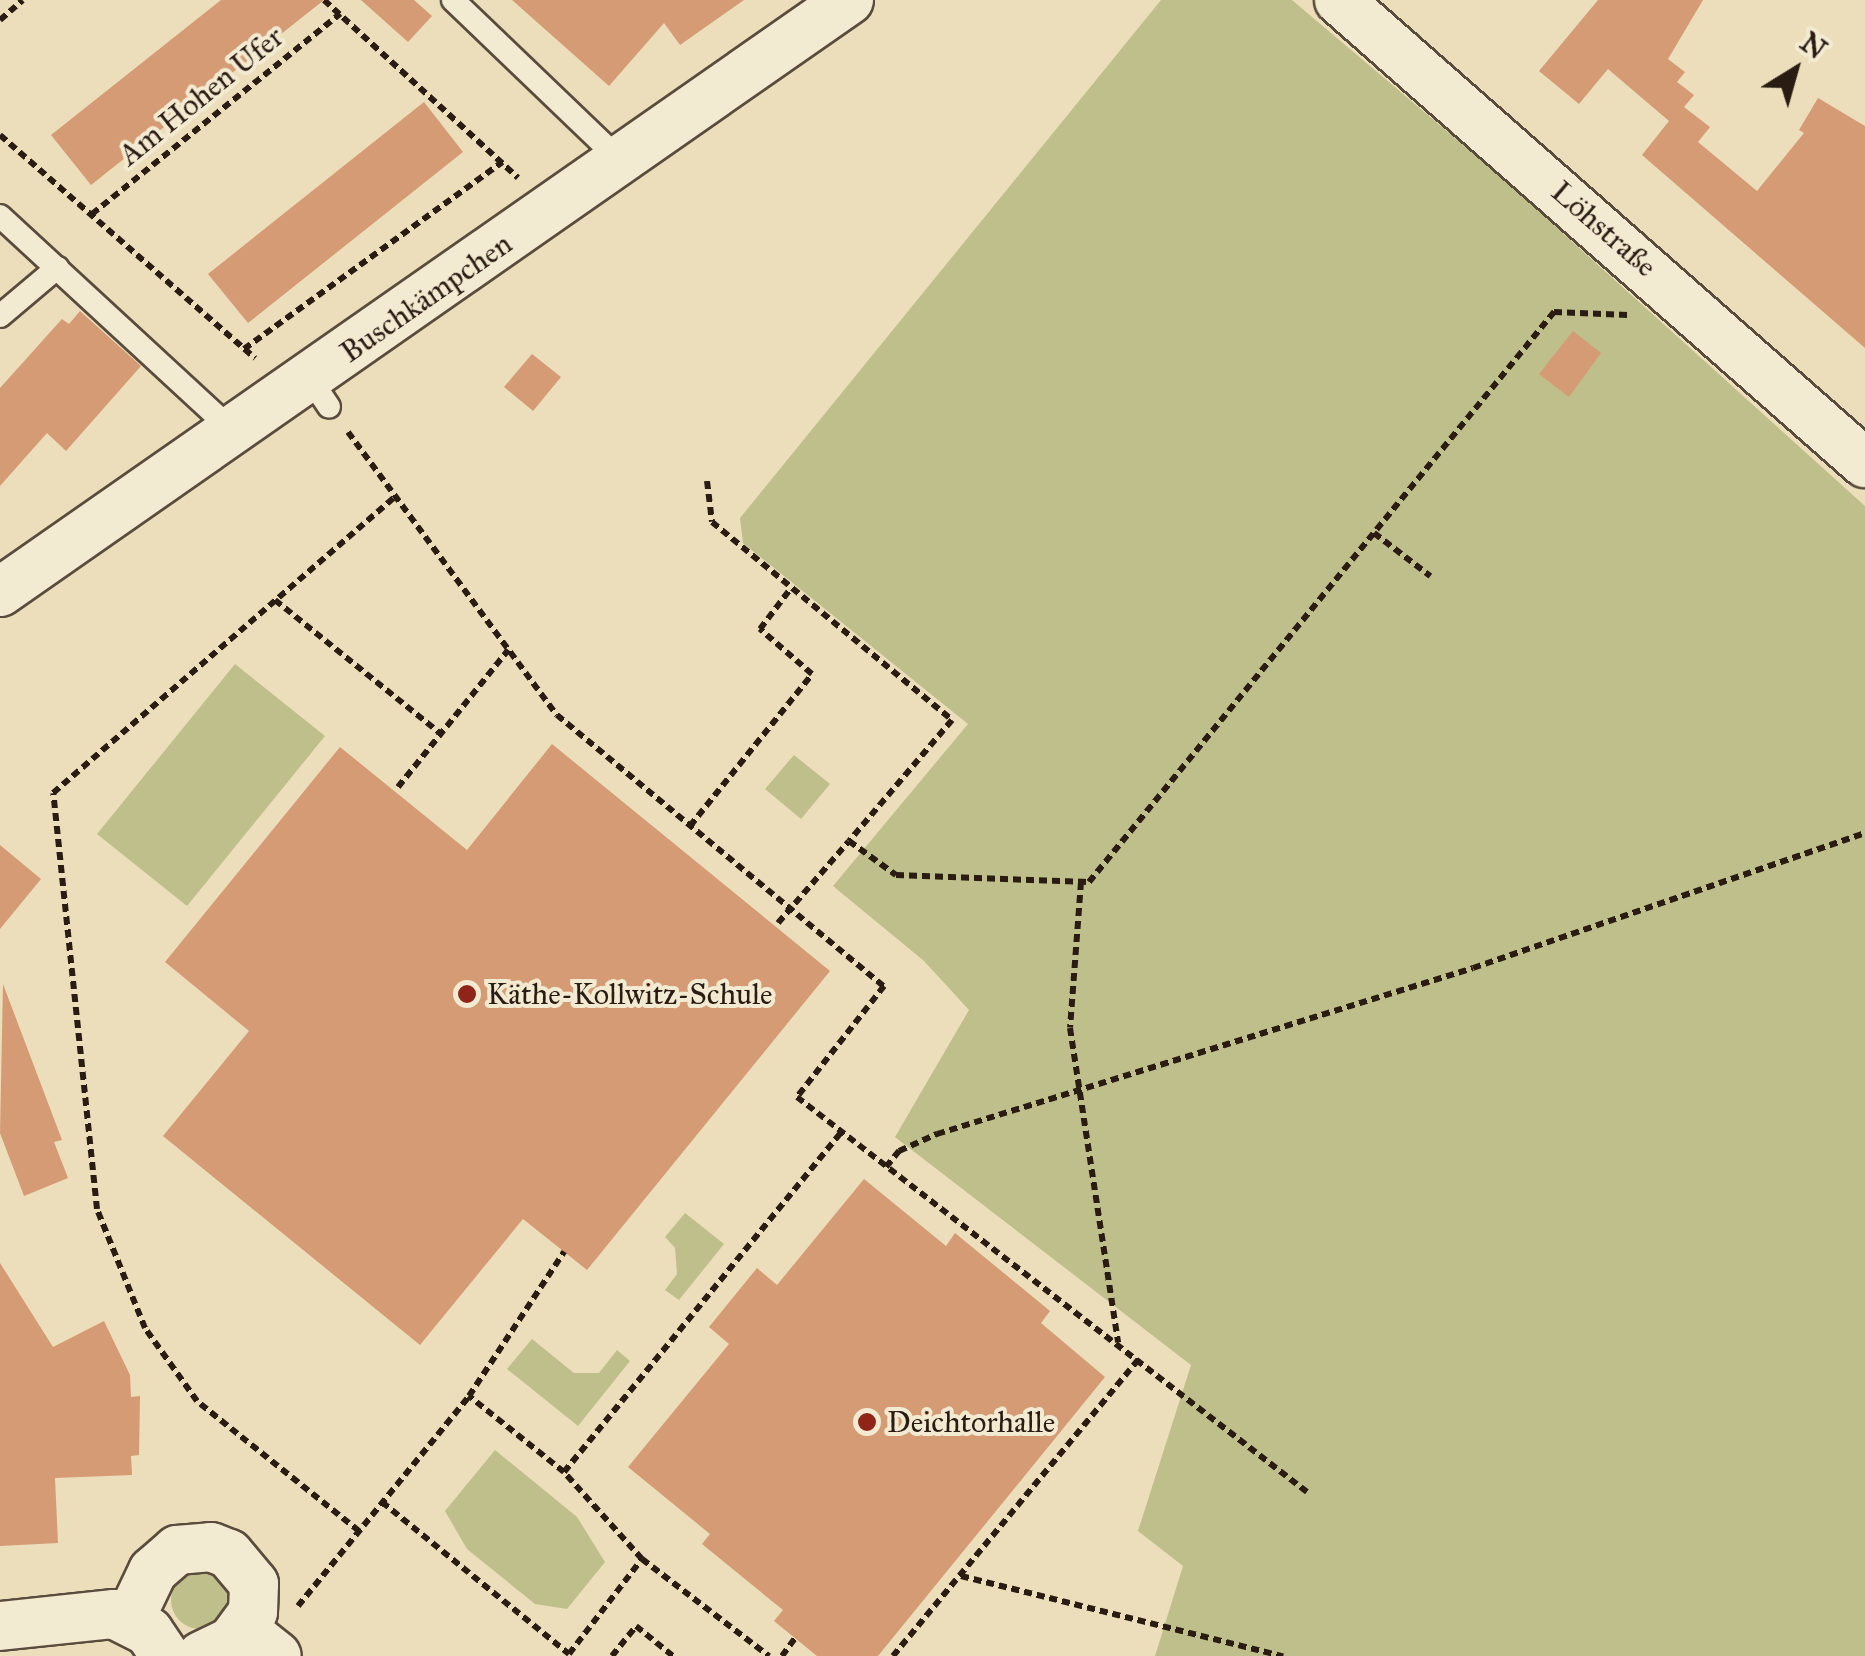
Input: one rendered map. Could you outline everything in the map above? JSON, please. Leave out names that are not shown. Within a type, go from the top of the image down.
[{"type":"street","name":"Buschkämpchen","points":[[0,592],[234,432],[311,393],[619,159],[850,0]]},
{"type":"street","name":"Löhstraße","points":[[1340,0],[1865,462]]},
{"type":"street","points":[[0,1626],[101,1612],[151,1638],[164,1558],[177,1550],[211,1547],[240,1562],[254,1584],[253,1612],[260,1642],[202,1656]]},
{"type":"lane","points":[[454,0],[619,159]]},
{"type":"lane","points":[[0,216],[234,432]]},
{"type":"lane","points":[[0,316],[57,268]]},
{"type":"path","points":[[0,20],[24,0]]},
{"type":"path","points":[[324,0],[502,162],[550,211]]},
{"type":"path","name":"Am Hohen Ufer","points":[[91,214],[340,14]]},
{"type":"path","points":[[0,135],[244,349],[311,393],[396,496],[557,715],[884,986],[796,1098],[1307,1492]]},
{"type":"path","points":[[244,349],[502,162]]},
{"type":"path","points":[[849,841],[896,876],[1089,882],[1554,312],[1647,315]]},
{"type":"path","points":[[708,480],[712,522],[952,720],[778,922]]},
{"type":"path","points":[[359,1531],[197,1401],[145,1328],[97,1209],[53,793],[396,496]]},
{"type":"path","points":[[1374,533],[1430,576]]},
{"type":"path","points":[[690,826],[812,674],[760,629],[792,588]]},
{"type":"path","points":[[275,600],[440,734]]},
{"type":"path","points":[[398,787],[508,650]]},
{"type":"path","points":[[886,1167],[899,1151],[937,1134],[1473,968],[1865,833]]},
{"type":"path","points":[[1082,882],[1070,1028],[1076,1090],[1113,1280],[1118,1343]]},
{"type":"path","points":[[564,1472],[840,1132]]},
{"type":"path","points":[[331,1566],[469,1396],[564,1252]]},
{"type":"path","points":[[893,1656],[1139,1359]]},
{"type":"path","points":[[469,1396],[564,1472],[642,1559],[769,1656]]},
{"type":"path","points":[[382,1502],[568,1655],[642,1559]]},
{"type":"path","points":[[961,1576],[1283,1656]]},
{"type":"path","points":[[612,1656],[636,1626],[673,1656]]},
{"type":"path","points":[[782,1656],[795,1638]]},
{"type":"green space","points":[[1161,0],[1292,0],[1494,171],[1865,506],[1865,1656],[1155,1656],[1183,1566],[1138,1531],[1191,1365],[895,1137],[969,1010],[924,961],[833,886],[968,724],[743,543],[740,518]]},
{"type":"green space","points":[[235,664],[325,736],[187,906],[97,834]]},
{"type":"green space","points":[[794,755],[830,784],[801,819],[765,789]]},
{"type":"green space","points":[[685,1213],[724,1244],[679,1300],[665,1290],[677,1274],[675,1248],[665,1237]]},
{"type":"green space","points":[[532,1339],[574,1373],[599,1373],[617,1350],[630,1361],[578,1426],[507,1369]]},
{"type":"green space","points":[[495,1450],[577,1517],[605,1562],[567,1609],[535,1604],[467,1549],[445,1511]]},
{"type":"green space","points":[[200,1571],[220,1580],[229,1600],[220,1620],[200,1629],[180,1620],[171,1600],[180,1580]]},
{"type":"building","points":[[221,0],[324,0],[91,185],[51,135]]},
{"type":"building","points":[[361,0],[414,0],[432,16],[408,42]]},
{"type":"building","points":[[512,0],[744,0],[680,45],[664,23],[609,86]]},
{"type":"building","points":[[1598,0],[1703,0],[1668,59],[1685,72],[1677,82],[1694,95],[1684,107],[1710,127],[1698,142],[1757,191],[1804,133],[1799,130],[1818,98],[1865,126],[1865,348],[1642,155],[1669,121],[1608,69],[1579,104],[1539,71]]},
{"type":"building","points":[[424,102],[463,152],[248,323],[208,274]]},
{"type":"building","points":[[80,311],[141,366],[66,451],[47,433],[0,486],[0,388],[62,319],[69,324]]},
{"type":"building","points":[[1573,331],[1601,353],[1569,397],[1539,374]]},
{"type":"building","points":[[532,354],[561,377],[533,411],[504,387]]},
{"type":"building","name":"Käthe-Kollwitz-Schule","points":[[552,744],[830,971],[587,1270],[523,1219],[420,1345],[163,1136],[249,1031],[165,962],[340,747],[467,850]]},
{"type":"building","points":[[0,845],[41,879],[0,929]]},
{"type":"building","points":[[3,984],[62,1140],[54,1142],[68,1178],[24,1196],[0,1133]]},
{"type":"building","name":"Deichtorhalle","points":[[864,1179],[946,1246],[955,1233],[1050,1311],[1041,1323],[1105,1377],[878,1656],[817,1656],[774,1621],[783,1610],[702,1544],[710,1534],[628,1467],[729,1344],[709,1327],[757,1268],[777,1285]]},
{"type":"building","points":[[0,1263],[53,1347],[104,1321],[130,1375],[131,1397],[140,1396],[139,1455],[131,1456],[132,1475],[55,1478],[58,1543],[0,1546]]},
{"type":"place","name":"Käthe-Kollwitz-Schule","points":[[467,994]]},
{"type":"place","name":"Deichtorhalle","points":[[867,1422]]}]
